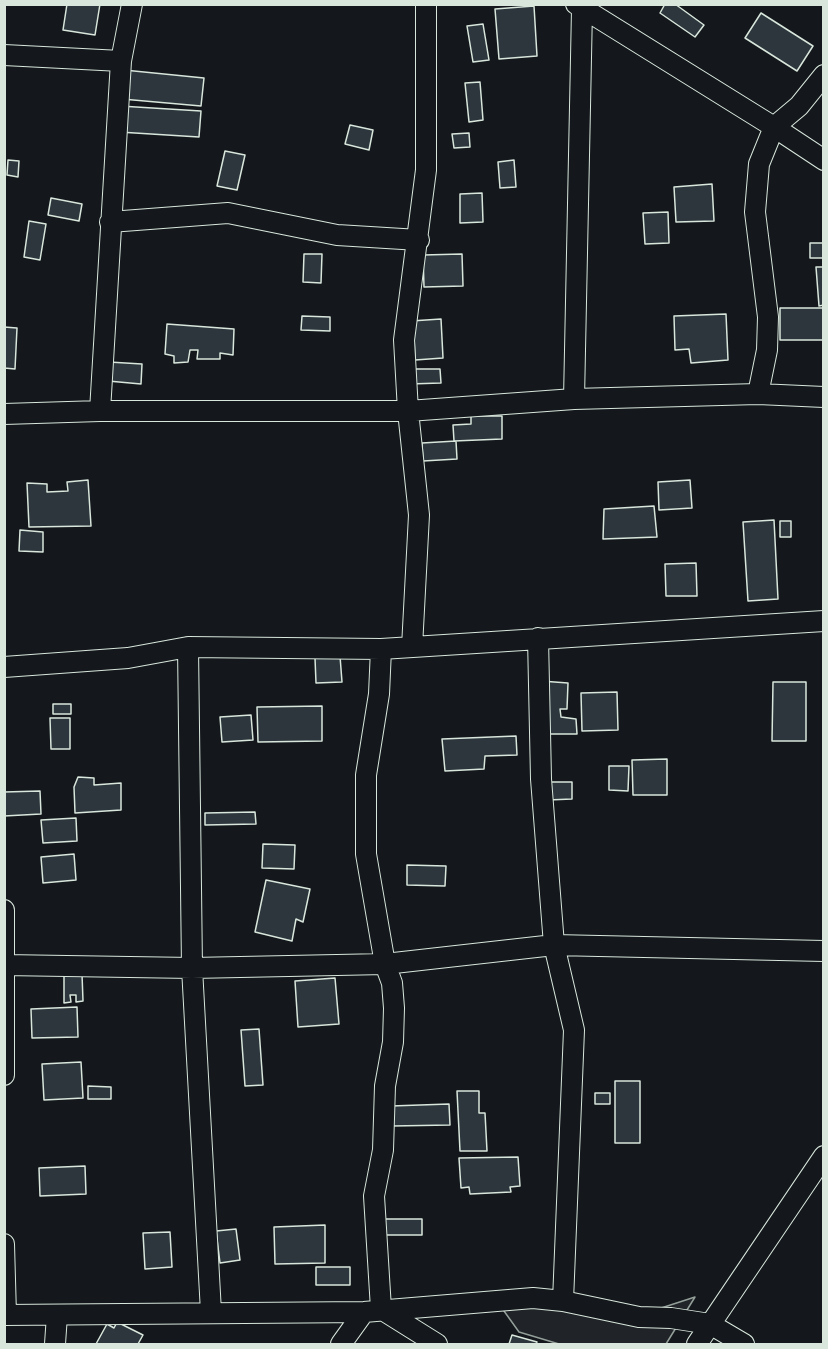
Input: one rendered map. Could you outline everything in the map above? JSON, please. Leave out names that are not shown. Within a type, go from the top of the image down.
[{"type":"street","points":[[100,411],[121,61],[132,4]]},
{"type":"street","points":[[412,646],[419,515],[408,411],[404,340],[414,258],[419,240],[426,170],[426,4]]},
{"type":"street","points":[[579,7],[824,160]]},
{"type":"street","points":[[574,399],[579,7]]},
{"type":"street","points":[[4,56],[121,61]]},
{"type":"street","points":[[758,394],[767,350],[768,317],[755,212],[755,189],[759,164],[774,127],[799,106],[824,75]]},
{"type":"street","points":[[110,222],[228,213],[337,235],[419,240]]},
{"type":"street","points":[[4,414],[100,411],[408,411],[574,399],[758,394],[824,397]]},
{"type":"street","points":[[4,667],[128,658],[188,647],[381,649],[824,621]]},
{"type":"street","points":[[538,639],[541,779],[554,945],[574,1030],[563,1301]]},
{"type":"street","points":[[188,647],[192,968],[211,1312]]},
{"type":"street","points":[[341,1344],[373,1310],[374,1196],[383,1150],[385,1086],[393,1042],[392,983],[385,964],[366,854],[366,775],[379,694],[381,649]]},
{"type":"street","points":[[4,910],[4,1075]]},
{"type":"street","points":[[5,965],[192,968],[385,964],[554,945],[824,951]]},
{"type":"street","points":[[697,1344],[824,1156]]},
{"type":"street","points":[[4,1244],[5,1315],[373,1310],[533,1298],[563,1301],[639,1317],[671,1318],[710,1324],[744,1344]]},
{"type":"street","points":[[373,1310],[437,1344]]},
{"type":"street","points":[[55,1344],[57,1315]]},
{"type":"shaded area","points":[[494,1297],[652,1311],[695,1297],[666,1344],[559,1344],[519,1332]]},
{"type":"building","points":[[67,4],[100,4],[95,35],[63,30]]},
{"type":"building","points":[[665,4],[675,4],[704,25],[695,37],[660,13]]},
{"type":"building","points":[[534,6],[537,56],[499,59],[495,9]]},
{"type":"building","points":[[761,13],[813,46],[797,71],[745,38]]},
{"type":"building","points":[[483,24],[489,60],[473,62],[467,26]]},
{"type":"building","points":[[124,70],[204,78],[201,106],[122,99]]},
{"type":"building","points":[[480,82],[483,120],[469,122],[465,83]]},
{"type":"building","points":[[120,106],[201,111],[199,137],[119,132]]},
{"type":"building","points":[[350,125],[373,130],[369,150],[345,144]]},
{"type":"building","points":[[469,133],[470,147],[454,148],[452,134]]},
{"type":"building","points":[[225,151],[245,155],[237,190],[217,186]]},
{"type":"building","points":[[8,160],[19,161],[18,177],[7,175]]},
{"type":"building","points":[[514,160],[516,187],[500,188],[498,162]]},
{"type":"building","points":[[712,184],[714,221],[676,222],[674,187]]},
{"type":"building","points":[[482,193],[483,222],[460,223],[460,194]]},
{"type":"building","points":[[51,198],[82,204],[79,221],[48,215]]},
{"type":"building","points":[[668,212],[669,243],[645,244],[643,213]]},
{"type":"building","points":[[29,221],[46,224],[40,260],[24,257]]},
{"type":"building","points":[[810,243],[824,243],[824,258],[810,258]]},
{"type":"building","points":[[304,254],[322,254],[321,283],[303,282]]},
{"type":"building","points":[[462,254],[463,286],[424,287],[423,255]]},
{"type":"building","points":[[816,267],[824,267],[824,305],[819,306]]},
{"type":"building","points":[[780,308],[824,308],[824,340],[780,340]]},
{"type":"building","points":[[726,314],[728,360],[691,363],[689,349],[675,350],[674,316]]},
{"type":"building","points":[[302,316],[330,317],[330,331],[301,330]]},
{"type":"building","points":[[441,319],[443,358],[415,360],[414,336],[409,336],[411,321]]},
{"type":"building","points":[[167,324],[234,329],[233,355],[220,353],[220,359],[197,359],[198,350],[190,350],[188,362],[174,363],[174,356],[165,354]]},
{"type":"building","points":[[4,327],[17,328],[15,369],[4,368]]},
{"type":"building","points":[[109,362],[142,364],[141,384],[108,381]]},
{"type":"building","points":[[409,369],[440,369],[441,383],[409,384]]},
{"type":"building","points":[[471,416],[502,416],[502,439],[454,441],[453,425],[471,424]]},
{"type":"building","points":[[456,441],[457,459],[423,461],[422,443]]},
{"type":"building","points":[[88,480],[91,526],[29,527],[27,483],[47,484],[47,492],[68,491],[67,482]]},
{"type":"building","points":[[690,480],[692,508],[659,510],[658,482]]},
{"type":"building","points":[[654,506],[657,537],[603,539],[604,509]]},
{"type":"building","points":[[774,520],[778,599],[748,601],[743,522]]},
{"type":"building","points":[[780,521],[791,521],[791,537],[780,537]]},
{"type":"building","points":[[20,530],[43,532],[43,552],[19,551]]},
{"type":"building","points":[[696,563],[697,596],[666,596],[665,564]]},
{"type":"building","points":[[340,656],[342,682],[316,683],[315,658]]},
{"type":"building","points":[[541,681],[568,683],[567,709],[560,709],[561,717],[576,719],[577,734],[542,734]]},
{"type":"building","points":[[773,682],[806,682],[806,741],[772,741]]},
{"type":"building","points":[[617,692],[618,730],[582,731],[581,693]]},
{"type":"building","points":[[53,704],[71,704],[71,714],[53,714]]},
{"type":"building","points":[[322,706],[322,741],[258,742],[257,707]]},
{"type":"building","points":[[251,715],[253,740],[222,742],[220,717]]},
{"type":"building","points":[[50,718],[70,718],[70,749],[51,749]]},
{"type":"building","points":[[516,736],[517,755],[485,756],[484,769],[445,771],[442,739]]},
{"type":"building","points":[[667,759],[667,795],[633,795],[632,760]]},
{"type":"building","points":[[609,766],[629,766],[628,791],[609,790]]},
{"type":"building","points":[[78,777],[94,778],[94,785],[121,783],[121,810],[75,813],[74,787]]},
{"type":"building","points":[[547,782],[572,782],[572,799],[548,800]]},
{"type":"building","points":[[40,791],[41,814],[4,816],[4,792]]},
{"type":"building","points":[[255,812],[256,824],[205,825],[205,813]]},
{"type":"building","points":[[76,818],[77,841],[43,843],[41,820]]},
{"type":"building","points":[[263,844],[295,845],[294,869],[262,868]]},
{"type":"building","points":[[74,854],[76,880],[43,883],[41,857]]},
{"type":"building","points":[[407,865],[446,866],[445,886],[407,885]]},
{"type":"building","points":[[266,880],[310,889],[303,922],[296,919],[292,941],[255,932]]},
{"type":"building","points":[[82,974],[83,1001],[76,1002],[76,995],[70,995],[71,1002],[64,1003],[64,975]]},
{"type":"building","points":[[335,978],[339,1024],[298,1027],[295,981]]},
{"type":"building","points":[[77,1007],[78,1037],[32,1038],[31,1009]]},
{"type":"building","points":[[259,1029],[263,1085],[245,1086],[241,1030]]},
{"type":"building","points":[[81,1062],[83,1098],[44,1100],[42,1064]]},
{"type":"building","points":[[615,1081],[640,1081],[640,1143],[615,1143]]},
{"type":"building","points":[[88,1086],[111,1087],[111,1099],[88,1099]]},
{"type":"building","points":[[457,1091],[479,1091],[479,1113],[485,1113],[487,1151],[460,1151]]},
{"type":"building","points":[[595,1093],[610,1093],[610,1104],[595,1104]]},
{"type":"building","points":[[449,1104],[450,1125],[392,1126],[391,1106]]},
{"type":"building","points":[[518,1157],[520,1186],[510,1187],[511,1192],[470,1194],[469,1187],[461,1188],[459,1158]]},
{"type":"building","points":[[85,1166],[86,1194],[40,1196],[39,1168]]},
{"type":"building","points":[[379,1219],[422,1219],[422,1235],[379,1235]]},
{"type":"building","points":[[325,1225],[325,1263],[275,1264],[274,1227]]},
{"type":"building","points":[[236,1229],[240,1260],[220,1263],[216,1231]]},
{"type":"building","points":[[170,1232],[172,1267],[145,1269],[143,1233]]},
{"type":"building","points":[[316,1267],[350,1267],[350,1285],[316,1285]]},
{"type":"building","points":[[117,1322],[143,1335],[138,1344],[96,1344],[107,1324],[114,1328]]},
{"type":"building","points":[[512,1335],[537,1342],[536,1344],[509,1344]]}]
